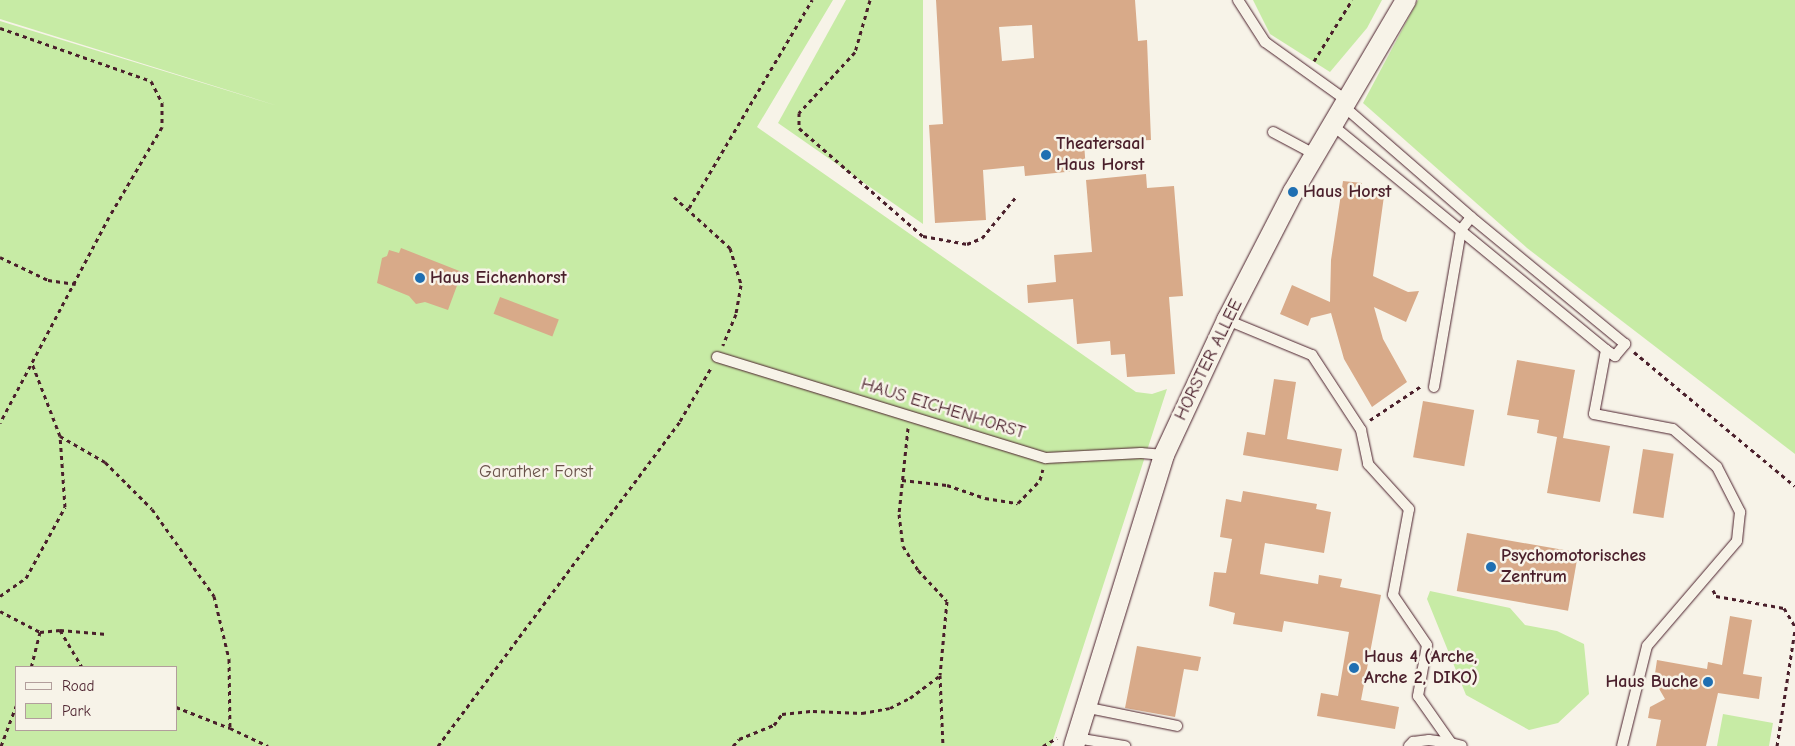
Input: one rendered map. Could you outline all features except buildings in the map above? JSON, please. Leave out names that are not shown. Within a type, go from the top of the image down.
[{"type":"street","name":"HORSTER ALLEE","points":[[1075,742],[1084,707],[1164,455],[1227,320],[1314,154],[1406,0]]},
{"type":"lane","points":[[1238,0],[1265,42],[1308,72],[1471,218],[1625,344],[1615,356],[1606,350],[1331,124]]},
{"type":"lane","points":[[1273,132],[1314,154]]},
{"type":"lane","points":[[1434,387],[1461,230],[1471,218]]},
{"type":"lane","points":[[1227,320],[1312,354],[1360,428],[1368,464],[1409,508],[1393,595],[1427,645],[1418,696],[1456,745]]},
{"type":"lane","points":[[1606,350],[1594,414],[1673,429],[1717,467],[1740,512],[1737,541],[1646,646],[1622,746]]},
{"type":"lane","name":"HAUS EICHENHORST","points":[[717,357],[1046,458],[1141,453],[1164,455]]},
{"type":"lane","points":[[1084,707],[1177,726]]},
{"type":"lane","points":[[1409,746],[1413,742],[1429,740],[1456,745]]},
{"type":"lane","points":[[1075,742],[1125,746]]},
{"type":"path","points":[[689,208],[812,0]]},
{"type":"path","points":[[870,0],[855,52],[799,112],[799,128],[923,236],[967,244],[982,238],[1015,198]]},
{"type":"path","points":[[1308,72],[1352,0]]},
{"type":"path","points":[[0,28],[126,69],[151,81],[162,103],[162,127],[109,217],[76,284],[0,423]]},
{"type":"path","points":[[438,746],[680,421],[717,357],[736,314],[741,285],[730,248],[689,208],[674,197]]},
{"type":"path","points":[[0,257],[48,280],[76,284]]},
{"type":"path","points":[[1625,344],[1795,486]]},
{"type":"path","points":[[0,596],[26,578],[65,507],[60,436],[32,362]]},
{"type":"path","points":[[1360,428],[1436,376]]},
{"type":"path","points":[[910,415],[899,514],[903,546],[918,570],[947,601],[940,675],[943,746]]},
{"type":"path","points":[[60,436],[105,462],[152,509],[214,596],[230,659],[230,728]]},
{"type":"path","points":[[902,480],[947,485],[985,498],[1018,503],[1040,480],[1046,458]]},
{"type":"path","points":[[1705,578],[1716,596],[1784,608],[1795,628],[1777,746]]},
{"type":"path","points":[[0,611],[40,632],[60,630],[107,634]]},
{"type":"path","points":[[60,630],[81,666]]},
{"type":"path","points":[[31,666],[40,632]]},
{"type":"path","points":[[732,746],[739,739],[774,725],[782,714],[813,711],[862,713],[890,708],[910,698],[940,675]]},
{"type":"path","points":[[178,708],[230,728],[268,746]]},
{"type":"path","points":[[1,746],[15,709]]},
{"type":"green space","name":"Garather Forst","points":[[0,0],[833,0],[757,127],[1136,392],[1152,394],[1167,389],[1051,746],[0,746],[0,21],[278,106],[0,19]]},
{"type":"green space","points":[[846,0],[923,0],[923,224],[778,123]]},
{"type":"green space","points":[[1253,0],[1382,0],[1367,28],[1330,72],[1270,34]]},
{"type":"green space","points":[[1418,0],[1795,0],[1795,454],[1527,248],[1363,103]]},
{"type":"green space","points":[[1430,591],[1510,608],[1525,625],[1557,631],[1584,644],[1589,694],[1558,723],[1529,730],[1466,695],[1427,599]]},
{"type":"green space","points":[[1723,714],[1773,723],[1769,746],[1717,746]]},
{"type":"place","name":"Theatersaal Haus Horst","points":[[1046,155]]},
{"type":"place","name":"Haus Horst","points":[[1293,192]]},
{"type":"place","name":"Haus Eichenhorst","points":[[420,278]]},
{"type":"place","name":"Psychomotorisches Zentrum","points":[[1491,567]]},
{"type":"place","name":"Haus 4 (Arche, Arche 2, DIKO)","points":[[1354,668]]},
{"type":"place","name":"Haus Buche","points":[[1708,682]]}]
